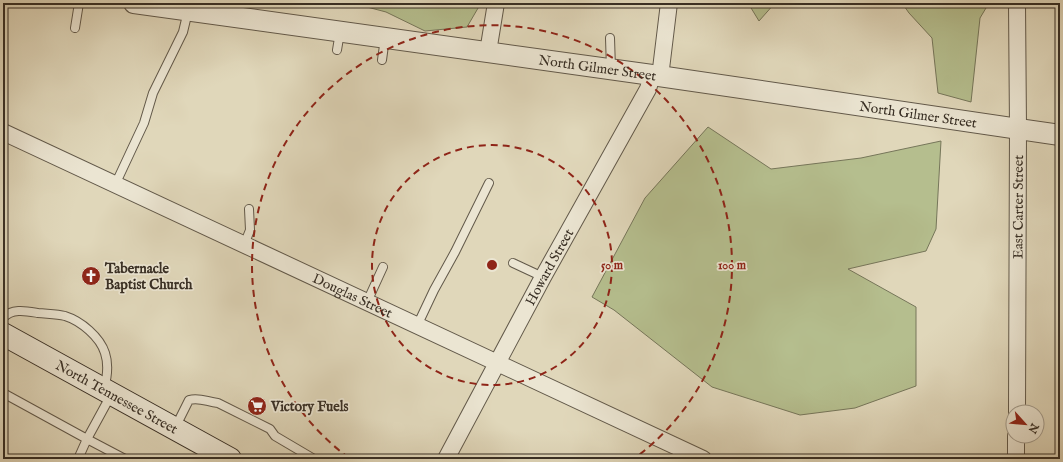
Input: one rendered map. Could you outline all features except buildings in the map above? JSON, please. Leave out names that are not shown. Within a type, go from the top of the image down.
[{"type":"main road","name":"North Tennessee Street","points":[[3,334],[175,429],[206,450],[230,459]]},
{"type":"street","points":[[488,52],[496,3]]},
{"type":"street","name":"Howard Street","points":[[446,459],[543,277],[656,76],[669,3]]},
{"type":"street","name":"East Carter Street","points":[[1017,3],[1017,404]]},
{"type":"street","name":"North Gilmer Street","points":[[146,4],[188,10],[338,41],[385,38],[1060,135]]},
{"type":"street","name":"Douglas Street","points":[[3,132],[703,459]]},
{"type":"street","points":[[1016,444],[1016,459]]},
{"type":"lane","points":[[75,28],[79,3]]},
{"type":"lane","points":[[115,185],[144,123],[153,93],[183,32],[188,10]]},
{"type":"lane","points":[[382,60],[385,38]]},
{"type":"lane","points":[[610,38],[611,70]]},
{"type":"lane","points":[[417,326],[489,183]]},
{"type":"lane","points":[[244,245],[250,230],[249,209]]},
{"type":"lane","points":[[513,263],[543,277]]},
{"type":"lane","points":[[367,302],[383,267]]},
{"type":"lane","points":[[3,318],[11,313],[26,311],[65,316],[78,322],[90,331],[105,352],[107,365],[107,392],[78,459]]},
{"type":"lane","points":[[3,393],[125,459]]},
{"type":"lane","points":[[175,429],[189,400],[196,398],[218,403],[270,429],[275,436],[314,459]]},
{"type":"green space","points":[[352,3],[481,3],[467,27],[425,31],[386,12]]},
{"type":"green space","points":[[748,3],[775,3],[759,21]]},
{"type":"green space","points":[[902,3],[989,3],[980,18],[971,102],[938,93],[932,38]]},
{"type":"green space","points":[[708,127],[771,169],[861,158],[941,141],[936,229],[926,251],[848,269],[916,307],[916,386],[855,408],[800,415],[712,387],[614,310],[592,297],[645,198]]},
{"type":"place","name":"Tabernacle Baptist Church","points":[[91,276]]},
{"type":"place","name":"Victory Fuels","points":[[257,406]]}]
